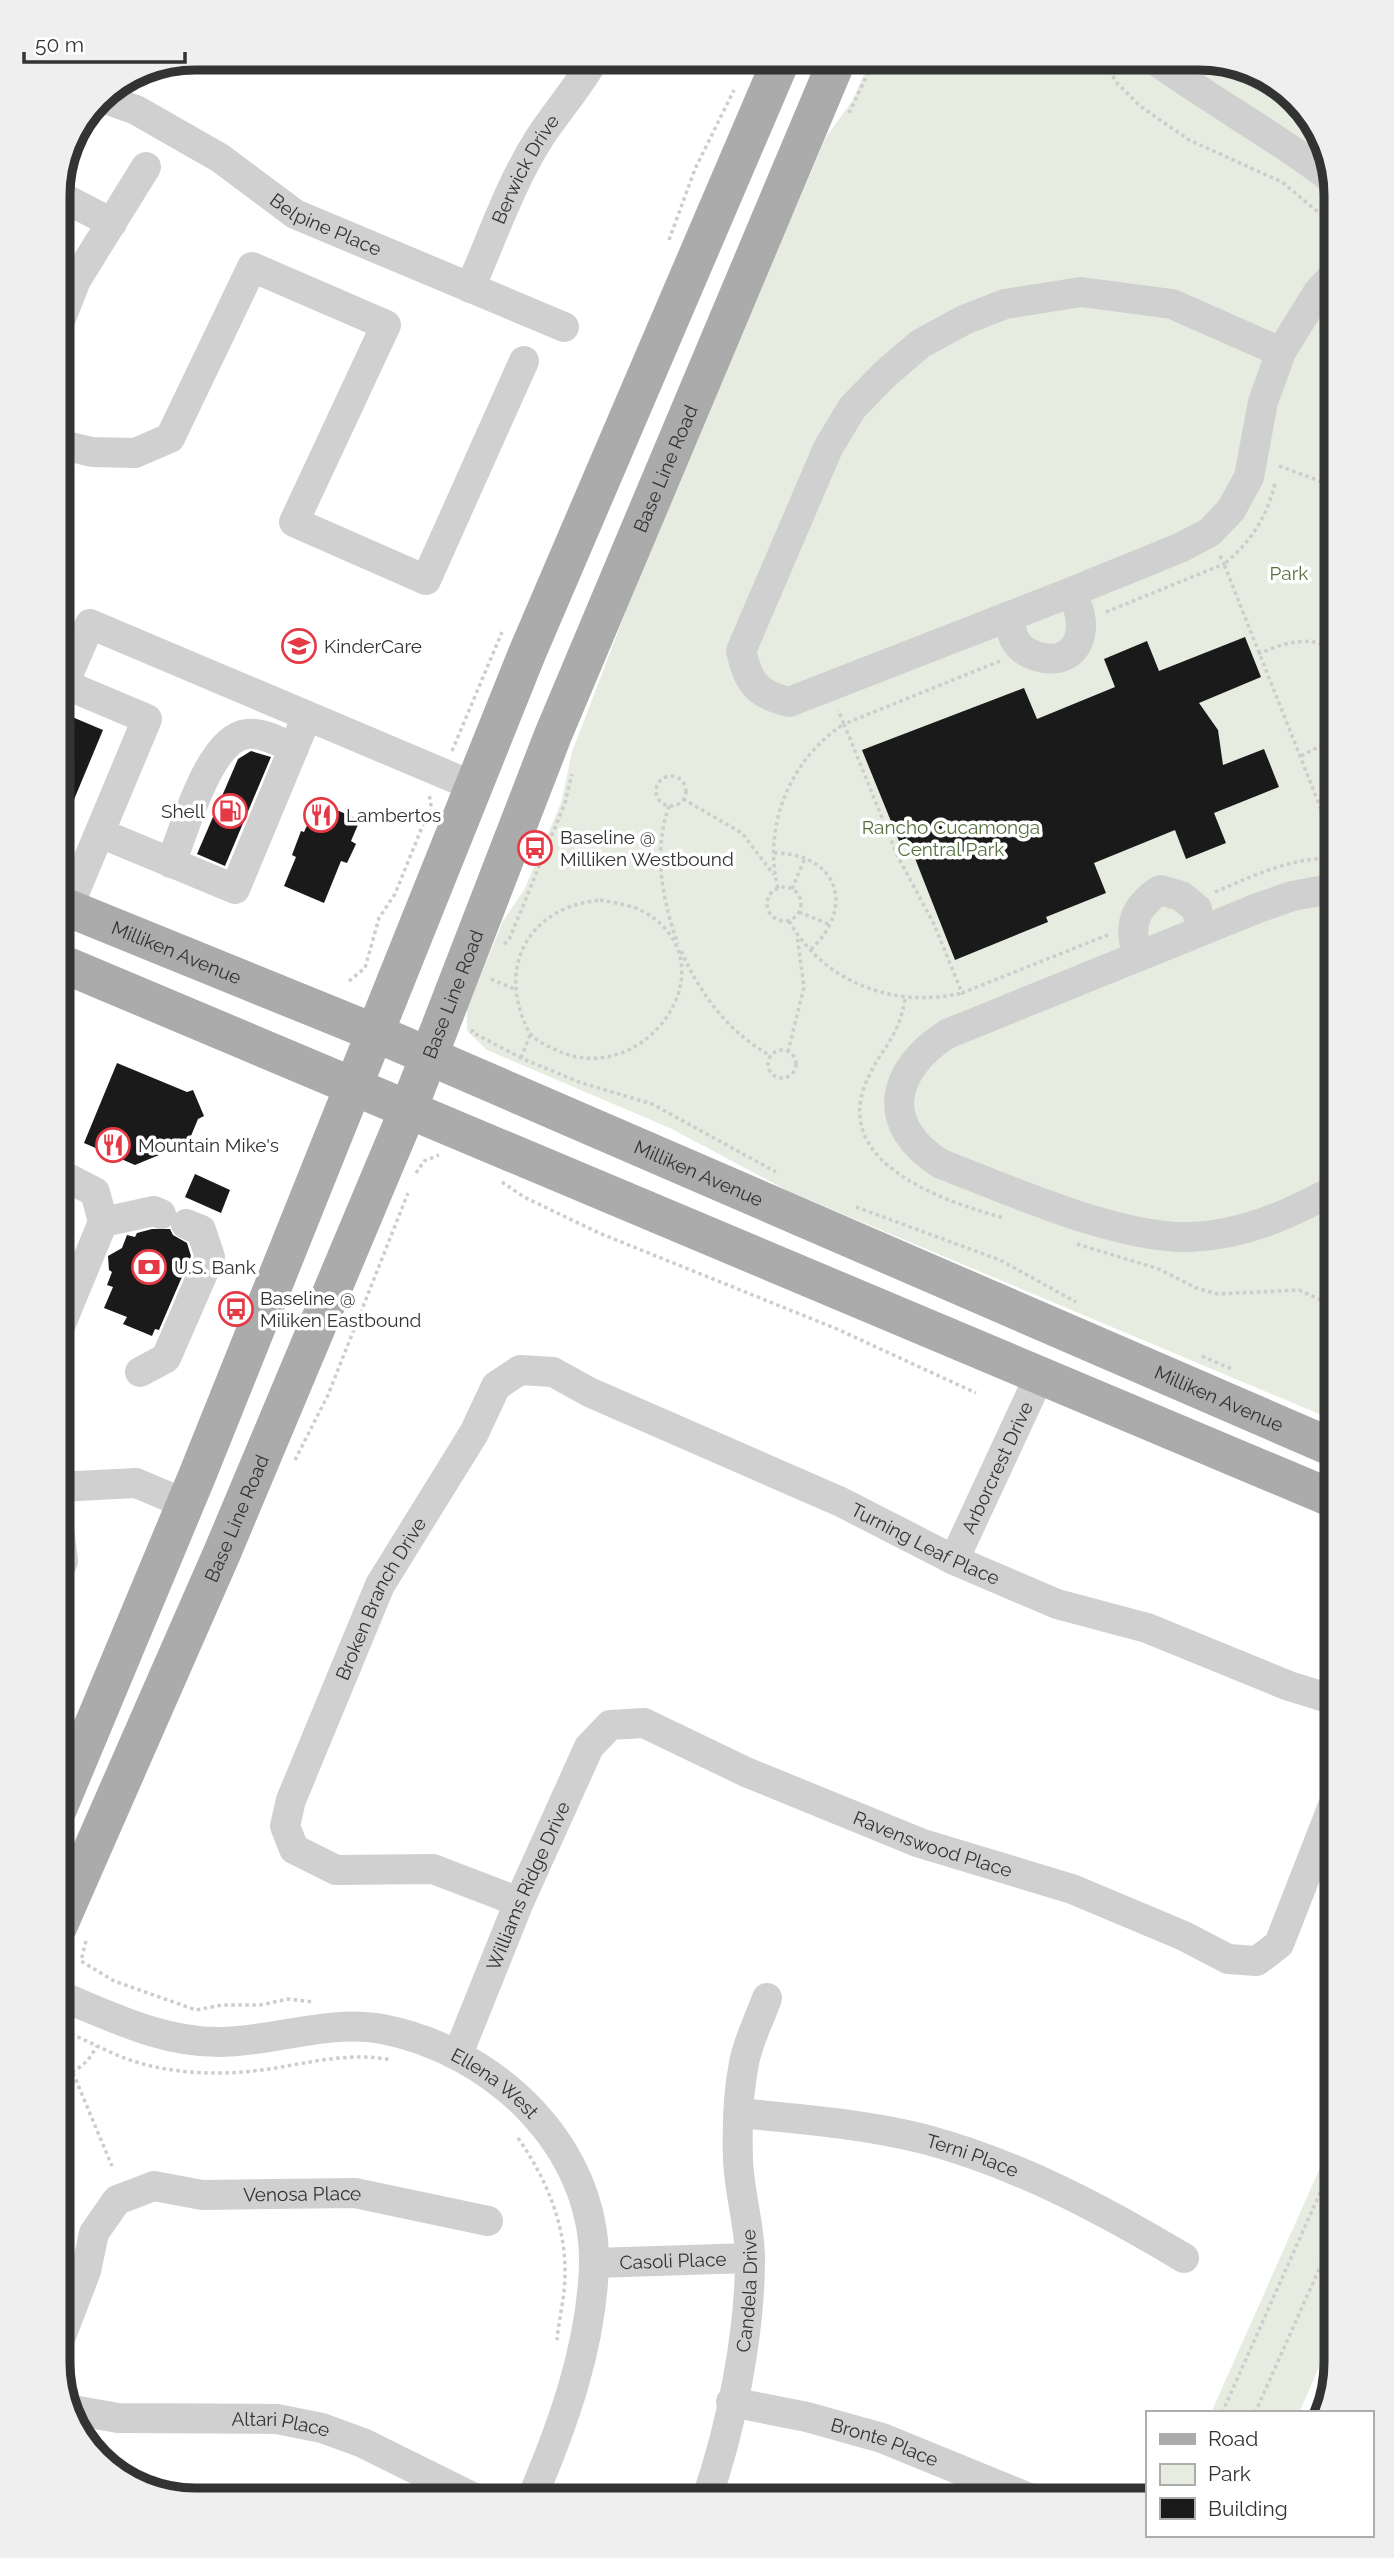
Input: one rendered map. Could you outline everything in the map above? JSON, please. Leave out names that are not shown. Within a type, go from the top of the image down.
[{"type":"main road","points":[[70,1780],[186,1504],[355,1088],[373,1032],[473,786],[777,70]]},
{"type":"main road","name":"Base Line Road","points":[[73,1930],[222,1553],[408,1110],[552,735],[833,70]]},
{"type":"main road","name":"Milliken Avenue","points":[[70,909],[373,1032],[1324,1444]]},
{"type":"main road","points":[[70,967],[1324,1495]]},
{"type":"street","name":"Berwick Drive","points":[[470,288],[518,177],[541,136],[575,92],[588,70]]},
{"type":"street","points":[[1168,70],[1209,100],[1281,140],[1321,169]]},
{"type":"street","name":"Belpine Place","points":[[113,102],[136,110],[220,158],[295,215],[564,327]]},
{"type":"street","points":[[70,295],[76,280],[146,167]]},
{"type":"street","points":[[70,201],[112,223]]},
{"type":"street","points":[[70,447],[92,452],[135,453],[170,438],[252,267],[386,324],[294,522],[426,580],[524,361]]},
{"type":"street","points":[[1281,352],[1172,304],[1081,292],[1005,304],[964,320],[920,344],[885,373],[852,408],[828,448],[741,651],[748,677],[767,697],[789,702],[1069,593],[1182,547],[1210,532],[1231,510],[1249,477],[1263,402],[1281,352],[1324,286]]},
{"type":"street","points":[[1009,617],[1014,640],[1029,654],[1048,659],[1066,655],[1078,642],[1082,626],[1078,603],[1069,593]]},
{"type":"street","points":[[70,670],[90,624],[473,786]]},
{"type":"street","points":[[70,687],[147,719],[100,833],[70,892]]},
{"type":"street","points":[[100,833],[235,889],[307,716]]},
{"type":"street","points":[[171,863],[213,760],[227,743],[243,734],[257,733],[294,748]]},
{"type":"street","points":[[1138,957],[1132,937],[1134,921],[1145,900],[1160,890],[1181,896],[1197,909],[1201,930]]},
{"type":"street","points":[[1324,890],[1292,895],[947,1034],[930,1044],[916,1058],[904,1075],[898,1096],[909,1138],[923,1153],[941,1164],[1101,1222],[1149,1234],[1190,1237],[1232,1232],[1304,1207],[1324,1196]]},
{"type":"street","points":[[70,1179],[95,1192],[103,1222],[70,1302]]},
{"type":"street","points":[[103,1222],[154,1211],[201,1230],[210,1257],[166,1358],[140,1371]]},
{"type":"street","name":"Turning Leaf Place","points":[[520,1370],[553,1372],[589,1392],[841,1502],[954,1560],[1057,1604],[1147,1628],[1289,1686],[1324,1697]]},
{"type":"street","name":"Broken Branch Drive","points":[[519,1902],[433,1869],[336,1870],[294,1849],[285,1826],[291,1800],[380,1585],[474,1433],[496,1386],[520,1370]]},
{"type":"street","name":"Arborcrest Drive","points":[[954,1560],[1040,1375]]},
{"type":"street","points":[[70,1486],[136,1483],[186,1504]]},
{"type":"street","name":"Ravenswood Place","points":[[610,1725],[643,1723],[746,1772],[920,1843],[1072,1889],[1184,1936],[1228,1959],[1257,1961],[1279,1944],[1295,1896],[1324,1827]]},
{"type":"street","name":"Williams Ridge Drive","points":[[458,2054],[519,1902],[589,1747],[610,1725]]},
{"type":"street","name":"Candela Drive","points":[[710,2488],[719,2464],[748,2325],[750,2258],[747,2210],[738,2161],[739,2113],[744,2061],[767,1998]]},
{"type":"street","name":"Ellena West","points":[[70,2000],[140,2029],[183,2040],[220,2042],[342,2027],[380,2028],[458,2054],[489,2072],[520,2099],[545,2126],[570,2166],[585,2207],[594,2263],[587,2330],[575,2385],[536,2488]]},
{"type":"street","name":"Terni Place","points":[[739,2113],[859,2126],[923,2139],[971,2154],[1043,2180],[1184,2258]]},
{"type":"street","name":"Venosa Place","points":[[70,2313],[86,2271],[94,2233],[117,2200],[154,2186],[202,2194],[355,2193],[488,2221]]},
{"type":"street","name":"Casoli Place","points":[[594,2263],[750,2258]]},
{"type":"street","name":"Bronte Place","points":[[731,2402],[807,2417],[882,2438],[1005,2488]]},
{"type":"street","name":"Altari Place","points":[[80,2411],[118,2418],[277,2419],[322,2428],[363,2443],[454,2488]]},
{"type":"path","points":[[842,122],[856,102],[871,70]]},
{"type":"path","points":[[1109,70],[1117,83],[1140,106],[1189,141],[1282,182],[1324,217]]},
{"type":"path","points":[[1279,466],[1324,483]]},
{"type":"path","points":[[1210,532],[1324,815]]},
{"type":"path","points":[[1101,614],[1224,564]]},
{"type":"path","points":[[1258,654],[1295,641],[1324,645]]},
{"type":"path","points":[[778,888],[775,877],[774,835],[782,803],[807,754],[824,737],[844,724],[1004,659]]},
{"type":"path","points":[[838,684],[835,702],[898,857],[934,924],[962,993]]},
{"type":"path","points":[[1301,756],[1324,744]]},
{"type":"path","points":[[499,946],[509,940],[565,803],[573,769]]},
{"type":"path","points":[[665,776],[674,776],[683,781],[686,791],[683,799],[669,806],[660,801],[656,793],[657,783],[665,776]]},
{"type":"path","points":[[683,799],[742,834],[775,877]]},
{"type":"path","points":[[669,806],[660,851],[669,920],[680,949],[701,991],[715,1009],[736,1032],[771,1056]]},
{"type":"path","points":[[774,853],[805,858],[820,866],[831,881],[837,899],[831,925],[826,935],[810,950]]},
{"type":"path","points":[[792,889],[805,858]]},
{"type":"path","points":[[1213,893],[1282,864],[1324,858]]},
{"type":"path","points":[[778,888],[792,889],[800,899],[799,912],[789,920],[776,920],[769,912],[769,896],[778,888]]},
{"type":"path","points":[[600,900],[628,905],[646,913],[680,949],[682,974],[676,1002],[663,1026],[645,1042],[624,1053],[588,1058],[553,1049],[530,1035],[520,1013],[514,989],[515,965],[525,944],[540,924],[578,902],[600,900]]},
{"type":"path","points":[[799,912],[831,925]]},
{"type":"path","points":[[789,920],[796,934],[810,950],[850,980],[885,995],[905,999],[940,998],[962,993],[1111,934],[1113,923]]},
{"type":"path","points":[[788,1052],[804,987],[796,934]]},
{"type":"path","points":[[484,988],[487,977],[514,989]]},
{"type":"path","points":[[475,1021],[472,1032],[521,1058],[579,1082],[652,1104],[785,1177]]},
{"type":"path","points":[[521,1058],[530,1035]]},
{"type":"path","points":[[778,1051],[788,1052],[794,1058],[796,1066],[792,1074],[784,1078],[776,1077],[769,1070],[771,1056],[778,1051]]},
{"type":"path","points":[[293,1465],[328,1395],[417,1171],[424,1161],[448,1154]]},
{"type":"path","points":[[492,1174],[512,1191],[599,1233],[837,1329],[976,1393]]},
{"type":"path","points":[[849,1203],[1000,1260],[1082,1306]]},
{"type":"path","points":[[1192,1353],[1238,1372]]},
{"type":"path","points":[[73,1930],[81,1961],[114,1980],[196,2010],[222,2005],[260,2005],[288,1999],[303,2003],[322,2001]]},
{"type":"path","points":[[70,2073],[84,2065],[97,2046]]},
{"type":"path","points":[[73,2073],[112,2166]]},
{"type":"path","points":[[1223,2411],[1324,2184]]},
{"type":"path","points":[[1256,2411],[1324,2258]]},
{"type":"green space","name":"Rancho Cucamonga Central Park","points":[[866,70],[1207,70],[1223,72],[1254,83],[1281,101],[1298,119],[1317,155],[1324,187],[1324,1416],[788,1191],[672,1129],[487,1050],[467,1031],[467,1009],[503,921],[524,890],[561,803],[572,752],[647,556],[826,137],[853,100]]},
{"type":"green space","points":[[1324,2159],[1324,2356],[1300,2411],[1212,2411]]},
{"type":"building","points":[[1245,637],[1261,677],[1199,703],[1218,730],[1223,765],[1264,749],[1279,787],[1214,813],[1226,843],[1186,859],[1175,830],[1094,863],[1106,893],[1046,917],[1048,922],[955,960],[907,838],[899,841],[862,750],[1024,688],[1037,719],[1115,687],[1104,659],[1147,641],[1159,671]]},
{"type":"building","points":[[70,716],[103,730],[70,809]]},
{"type":"building","points":[[251,751],[271,757],[225,866],[197,854],[238,759]]},
{"type":"building","points":[[318,802],[360,820],[351,841],[356,844],[347,863],[341,861],[324,903],[284,886],[296,857],[292,855],[301,831],[304,832]]},
{"type":"building","points":[[117,1063],[187,1092],[193,1090],[204,1116],[198,1119],[188,1143],[135,1165],[84,1143]]},
{"type":"building","points":[[195,1174],[230,1190],[221,1213],[185,1197]]},
{"type":"building","name":"U.S. Bank","points":[[152,1229],[170,1229],[173,1235],[187,1243],[191,1256],[159,1330],[155,1329],[152,1336],[123,1324],[127,1317],[104,1308],[113,1287],[107,1285],[112,1272],[109,1270],[108,1256],[122,1248],[127,1235],[135,1237],[137,1233]]},
{"type":"place","name":"KinderCare","points":[[299,646]]},
{"type":"place","name":"Shell","points":[[230,811]]},
{"type":"place","name":"Lambertos","points":[[321,815]]},
{"type":"place","name":"Baseline @ Milliken Westbound","points":[[535,848]]},
{"type":"place","name":"Mountain Mike's","points":[[113,1145]]},
{"type":"place","name":"U.S. Bank","points":[[149,1267]]},
{"type":"place","name":"Baseline @ Miliken Eastbound","points":[[236,1309]]},
{"type":"park label","name":"Park","points":[[1289,573]]}]
